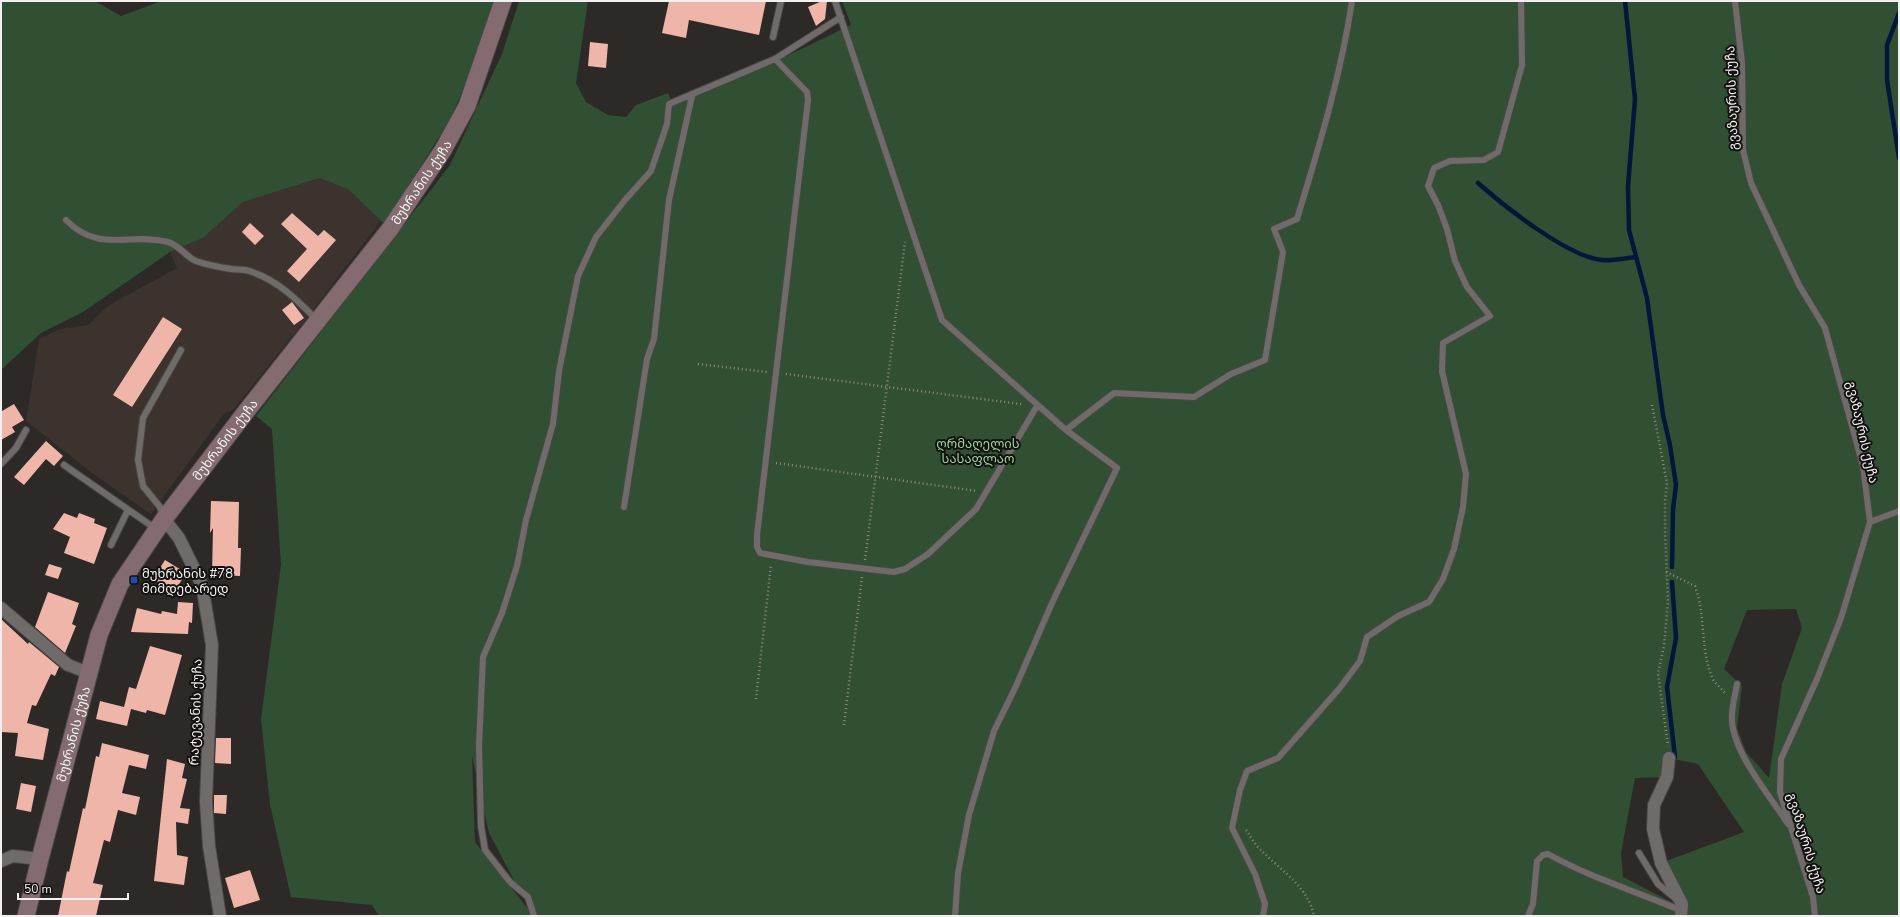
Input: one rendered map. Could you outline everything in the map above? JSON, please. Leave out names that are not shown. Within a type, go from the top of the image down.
[{"type":"street","name":"მუხრანის ქუჩა","points":[[26,916],[99,635],[120,584],[161,524],[248,409],[319,321],[390,229],[443,150],[467,106],[503,1]]},
{"type":"street","name":"რატევანის ქუჩა","points":[[161,524],[179,538],[202,584],[212,645],[206,802],[209,846],[220,916]]},
{"type":"street","points":[[1,608],[68,665],[89,673]]},
{"type":"street","points":[[1669,758],[1667,777],[1654,805],[1653,829],[1662,863],[1682,910]]},
{"type":"street","points":[[1,861],[13,856],[40,859]]},
{"type":"lane","points":[[773,36],[781,1]]},
{"type":"lane","points":[[835,1],[942,320],[1037,406],[1066,430],[1118,468],[1052,602],[1016,686],[994,731],[969,815],[958,873],[955,916]]},
{"type":"lane","points":[[1066,430],[1114,393],[1194,397],[1231,374],[1265,360],[1283,252],[1274,229],[1297,219],[1320,144],[1346,40],[1352,1]]},
{"type":"lane","points":[[1263,916],[1265,904],[1255,874],[1232,828],[1247,771],[1278,758],[1339,689],[1360,661],[1367,637],[1398,616],[1429,602],[1443,579],[1454,549],[1462,507],[1466,474],[1442,371],[1443,343],[1490,316],[1466,287],[1455,261],[1447,229],[1438,205],[1428,186],[1434,168],[1450,161],[1484,160],[1498,152],[1522,65],[1521,1]]},
{"type":"lane","name":"გვაზაურის ქუჩა","points":[[1735,1],[1742,63],[1743,150],[1751,183],[1799,285],[1825,328],[1863,466],[1870,522],[1841,618],[1817,679],[1781,758],[1780,792],[1813,897],[1816,916]]},
{"type":"lane","points":[[534,916],[528,897],[510,882],[485,850],[481,826],[479,746],[483,657],[502,613],[517,566],[526,520],[553,424],[559,371],[578,276],[596,237],[625,200],[651,171],[666,124],[669,104],[692,96],[775,59],[841,17]]},
{"type":"lane","points":[[775,59],[807,92],[808,100],[765,462],[756,547],[760,553],[772,556],[894,572],[905,569],[928,554],[976,509],[1037,406]]},
{"type":"lane","points":[[624,507],[647,359],[654,339],[669,200],[692,96]]},
{"type":"lane","points":[[66,220],[73,228],[88,237],[116,241],[149,239],[170,243],[194,260],[219,267],[252,271],[285,289],[319,321]]},
{"type":"lane","points":[[64,465],[128,510],[161,524],[160,507],[143,486],[138,460],[143,418],[181,350]]},
{"type":"lane","points":[[1,464],[16,448],[26,430]]},
{"type":"lane","points":[[111,545],[128,510]]},
{"type":"lane","points":[[1870,522],[1899,511]]},
{"type":"lane","points":[[1737,684],[1732,721],[1736,742],[1792,830]]},
{"type":"lane","points":[[1639,853],[1658,884],[1682,910]]},
{"type":"lane","points":[[1528,916],[1533,904],[1537,861],[1543,855],[1548,854],[1587,874],[1682,910]]},
{"type":"path","points":[[844,725],[908,218]]},
{"type":"path","points":[[698,364],[1037,406]]},
{"type":"path","points":[[1652,406],[1667,483],[1665,501],[1668,602],[1664,646],[1658,673],[1669,758]]},
{"type":"path","points":[[765,462],[986,492]]},
{"type":"path","points":[[756,699],[772,556]]},
{"type":"path","points":[[1666,572],[1695,586],[1700,600],[1706,654],[1712,678],[1734,703]]},
{"type":"path","points":[[1235,815],[1259,849],[1298,884],[1312,906],[1314,916]]},
{"type":"shaded area","points":[[320,178],[349,190],[381,221],[306,319],[233,410],[224,414],[151,514],[96,476],[26,421],[39,339],[60,329],[88,325],[109,305],[177,268],[170,252],[203,238],[243,202]]},
{"type":"green space","points":[[1,1],[95,1],[121,16],[161,1],[496,1],[491,21],[451,118],[384,224],[349,190],[320,178],[243,202],[203,238],[170,252],[83,312],[41,333],[1,370]]},
{"type":"green space","name":"ღრმაღელის სასაფლაო","points":[[519,1],[588,1],[576,83],[586,102],[608,115],[626,117],[636,105],[668,93],[673,104],[719,87],[851,25],[842,1],[1899,1],[1899,916],[379,916],[372,905],[291,897],[270,805],[261,719],[281,565],[272,429],[256,416],[450,165],[502,54]],"holes":[[[1796,609],[1802,628],[1782,684],[1769,778],[1746,752],[1737,728],[1742,686],[1724,669],[1747,610]],[[472,756],[489,833],[532,914],[475,842]],[[1669,758],[1698,764],[1744,832],[1661,863],[1683,908],[1623,877],[1621,853],[1635,778],[1667,777]]]},
{"type":"building","points":[[669,1],[766,1],[759,35],[689,20],[686,38],[662,33]]},
{"type":"building","points":[[822,1],[827,1],[825,19],[816,26],[808,7]]},
{"type":"building","points":[[590,42],[608,44],[606,68],[588,66]]},
{"type":"building","points":[[292,213],[318,236],[324,230],[336,240],[299,282],[287,271],[307,249],[281,224]]},
{"type":"building","points":[[250,223],[264,236],[255,245],[242,232]]},
{"type":"building","points":[[292,302],[304,318],[294,325],[282,310]]},
{"type":"building","points":[[163,317],[182,329],[132,407],[113,395]]},
{"type":"building","points":[[14,404],[24,420],[12,427],[15,432],[1,440],[1,409],[2,411]]},
{"type":"building","points":[[46,441],[63,456],[54,466],[46,459],[24,485],[14,477]]},
{"type":"building","points":[[211,501],[239,502],[238,548],[241,548],[240,576],[212,575],[213,528],[210,533]]},
{"type":"building","points":[[64,513],[77,518],[79,513],[95,519],[94,523],[107,528],[94,564],[64,553],[70,537],[53,529]]},
{"type":"building","points":[[165,560],[186,573],[174,592],[153,579]]},
{"type":"building","points":[[49,564],[62,568],[58,579],[45,575]]},
{"type":"building","points":[[48,592],[79,603],[72,624],[76,626],[65,653],[35,627]]},
{"type":"building","points":[[178,602],[193,603],[192,623],[189,622],[188,634],[131,632],[137,608],[161,614],[162,611],[177,614]]},
{"type":"building","points":[[1,619],[28,644],[29,642],[59,667],[55,676],[51,674],[36,706],[32,705],[27,723],[49,729],[43,760],[15,756],[18,733],[1,732]]},
{"type":"building","points":[[150,646],[182,655],[165,715],[147,710],[146,713],[131,709],[127,726],[96,719],[100,701],[124,707],[129,687],[136,689]]},
{"type":"building","points":[[216,738],[231,738],[231,764],[215,763]]},
{"type":"building","points":[[102,743],[149,755],[146,769],[129,765],[122,793],[140,797],[136,815],[118,810],[110,842],[104,840],[93,883],[103,885],[96,916],[58,916],[67,871],[69,872],[83,808],[85,809],[96,756],[99,757]]},
{"type":"building","points":[[167,759],[185,764],[182,778],[187,779],[180,808],[190,809],[188,824],[176,822],[177,855],[188,857],[184,885],[154,881]]},
{"type":"building","points":[[21,783],[36,786],[31,812],[16,809]]},
{"type":"building","points":[[214,795],[227,795],[226,814],[214,813]]},
{"type":"building","points":[[250,870],[260,900],[234,908],[225,878]]},
{"type":"waterway","points":[[1625,1],[1635,99],[1628,186],[1629,230],[1647,298],[1663,415],[1670,445],[1676,485],[1673,509],[1672,567]]},
{"type":"waterway","points":[[1899,13],[1887,45],[1887,80],[1899,158]]},
{"type":"waterway","points":[[1478,183],[1520,217],[1572,250],[1588,257],[1602,260],[1636,257]]},
{"type":"waterway","points":[[1672,582],[1676,638],[1667,687],[1675,757]]},
{"type":"place","name":"მუხრანის #78 მიმდებარედ","points":[[134,580]]}]
